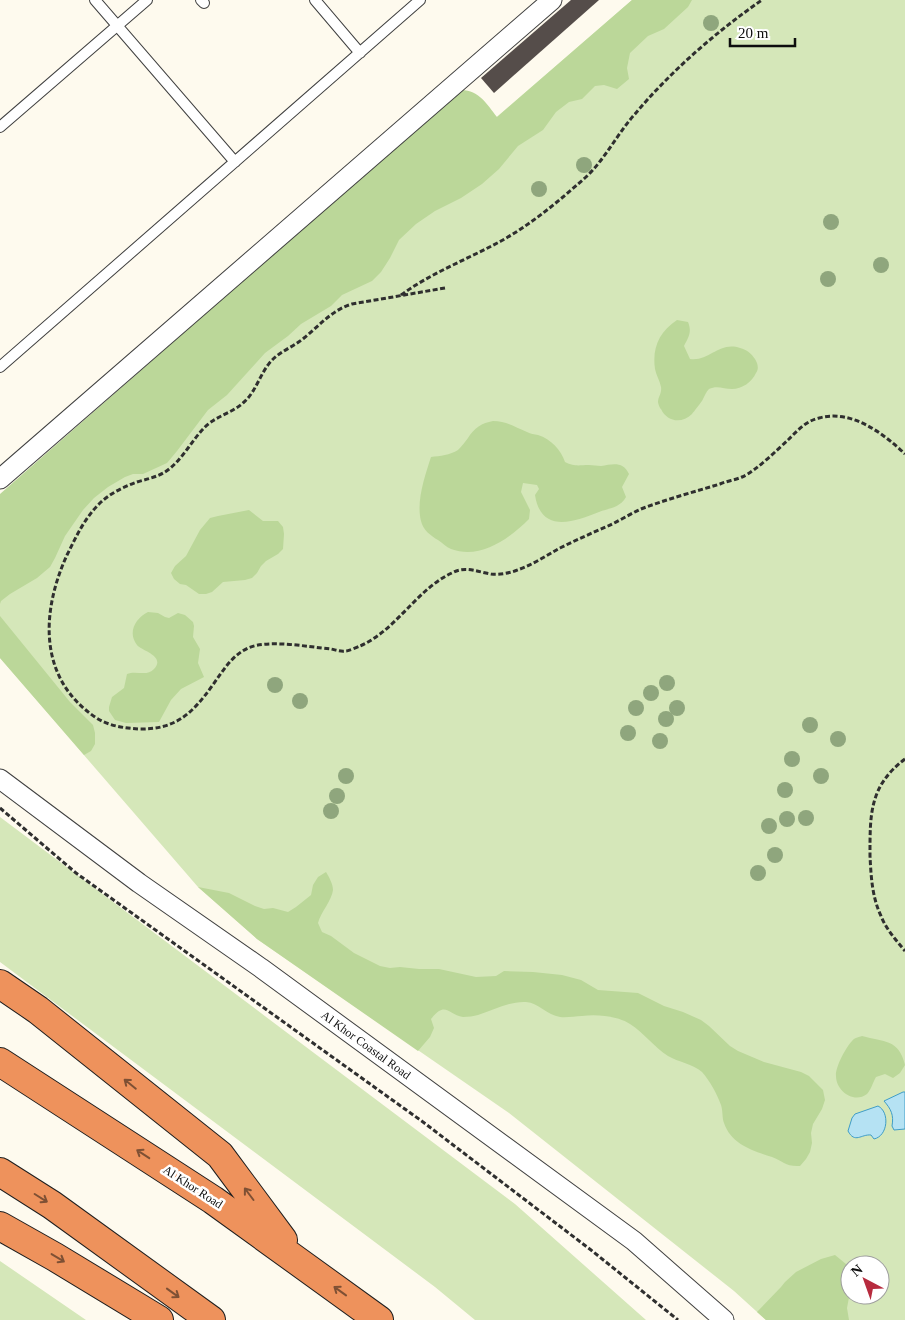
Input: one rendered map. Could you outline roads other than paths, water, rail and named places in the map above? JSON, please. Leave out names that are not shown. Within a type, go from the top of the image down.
[{"type":"highway","points":[[0,984],[38,1010],[220,1155],[299,1261]]},
{"type":"highway","name":"Al Khor Road","points":[[0,1062],[213,1200],[379,1320]]},
{"type":"highway","points":[[0,1172],[52,1205],[211,1320]]},
{"type":"highway","points":[[0,1226],[159,1320]]},
{"type":"street","points":[[0,480],[552,0]]},
{"type":"street","name":"Al Khor Coastal Road","points":[[0,779],[139,883],[261,968],[634,1241],[724,1320]]},
{"type":"lane","points":[[96,0],[234,162]]},
{"type":"lane","points":[[0,127],[147,0]]},
{"type":"lane","points":[[315,0],[360,53]]},
{"type":"lane","points":[[0,367],[420,0]]},
{"type":"water","points":[[905,1092],[905,1129],[894,1130],[891,1112],[884,1101]]},
{"type":"water","points":[[878,1106],[882,1109],[886,1118],[885,1129],[879,1137],[874,1139],[871,1135],[867,1135],[858,1138],[853,1137],[848,1131],[855,1114]]}]
